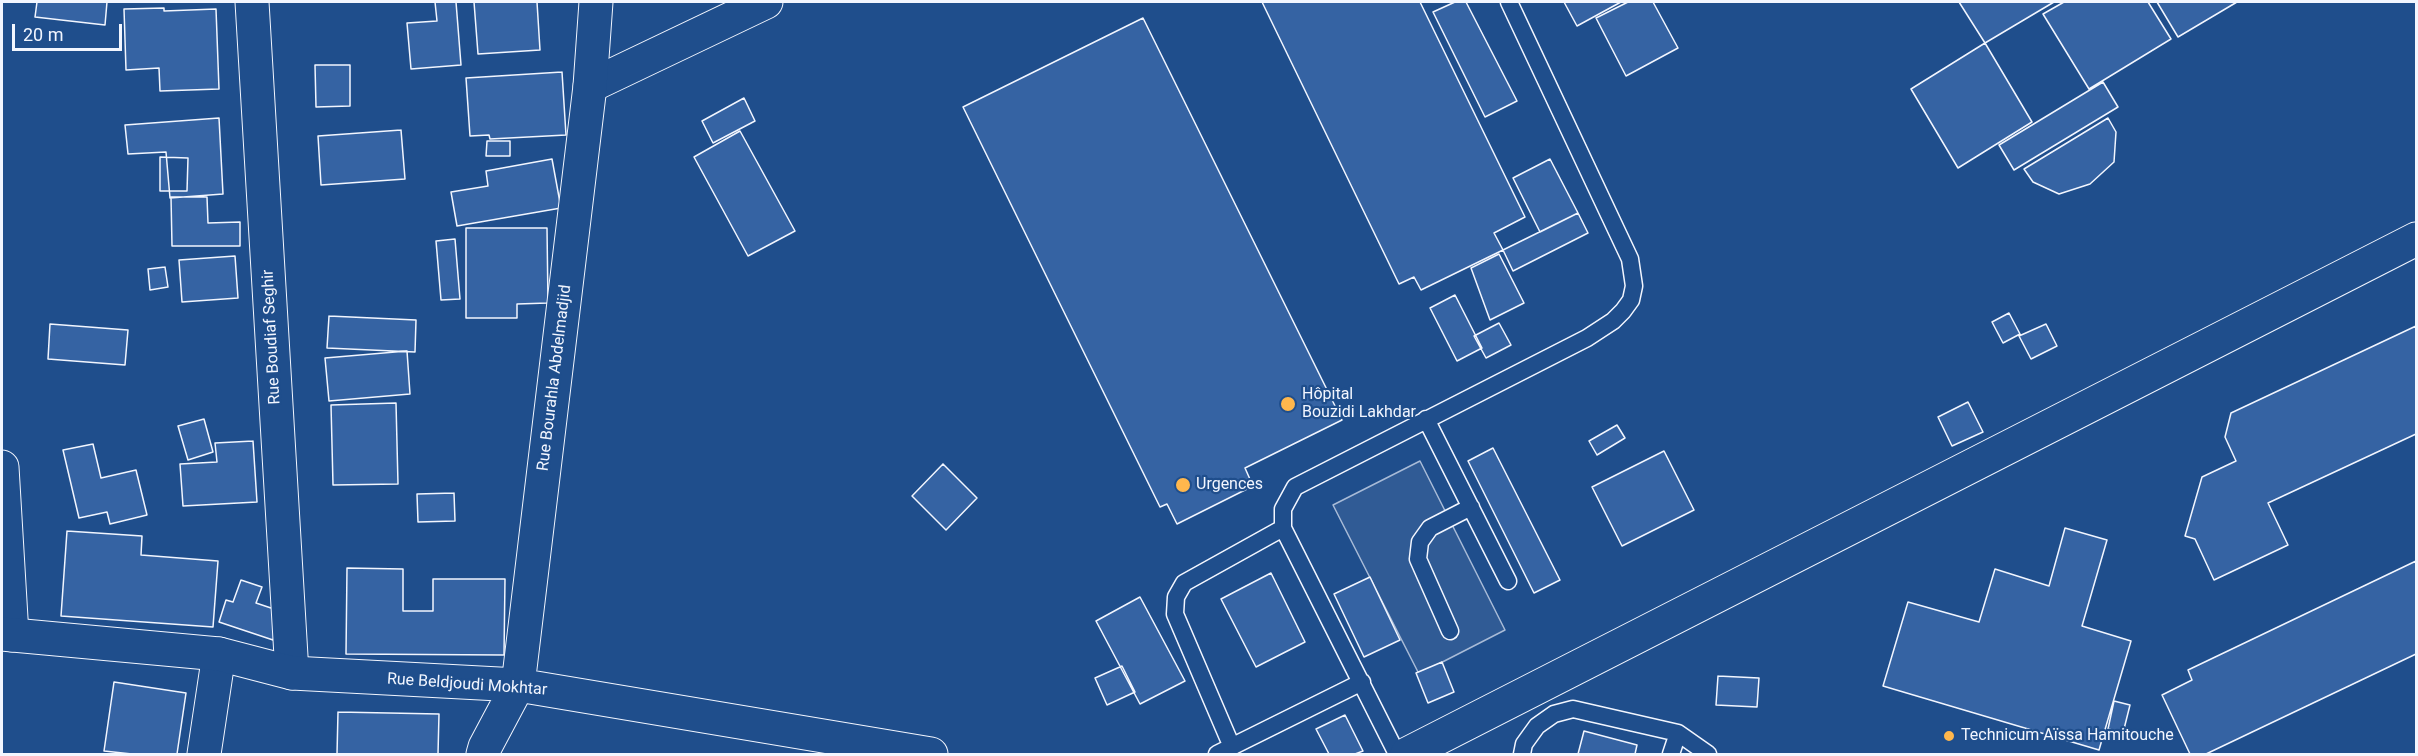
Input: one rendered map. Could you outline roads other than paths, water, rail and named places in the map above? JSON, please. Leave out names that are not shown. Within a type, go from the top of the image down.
[{"type":"street","name":"Rue Boudiaf Seghir","points":[[252,2],[292,673]]},
{"type":"street","name":"Rue Bourahla Abdelmadjid","points":[[484,751],[518,686],[590,86],[596,2]]},
{"type":"street","points":[[590,86],[766,2]]},
{"type":"street","points":[[1407,754],[1442,745],[2416,239]]},
{"type":"street","points":[[2,467],[7,635]]},
{"type":"street","name":"Rue Beldjoudi Mokhtar","points":[[7,635],[219,654],[292,673],[518,686],[931,754]]},
{"type":"street","points":[[204,754],[219,654]]},
{"type":"lane","points":[[1397,754],[1283,528],[1283,509],[1295,487],[1587,338],[1613,321],[1623,311],[1631,300],[1634,286],[1630,258],[1509,2]]},
{"type":"lane","points":[[1426,419],[1508,581]]},
{"type":"lane","points":[[1450,631],[1418,559],[1420,542],[1430,528],[1471,507]]},
{"type":"lane","points":[[1283,528],[1184,583],[1176,597],[1175,614],[1225,751],[1362,682]]},
{"type":"lane","points":[[1522,754],[1524,744],[1536,726],[1554,714],[1572,709],[1678,733],[1708,754]]},
{"type":"lane","points":[[1671,754],[1678,733]]},
{"type":"place","name":"Hôpital Bouzidi Lakhdar","points":[[1288,404]]},
{"type":"place","name":"Urgences","points":[[1183,485]]},
{"type":"place","name":"Technicum Aïssa Hamitouche","points":[[1949,736]]}]
